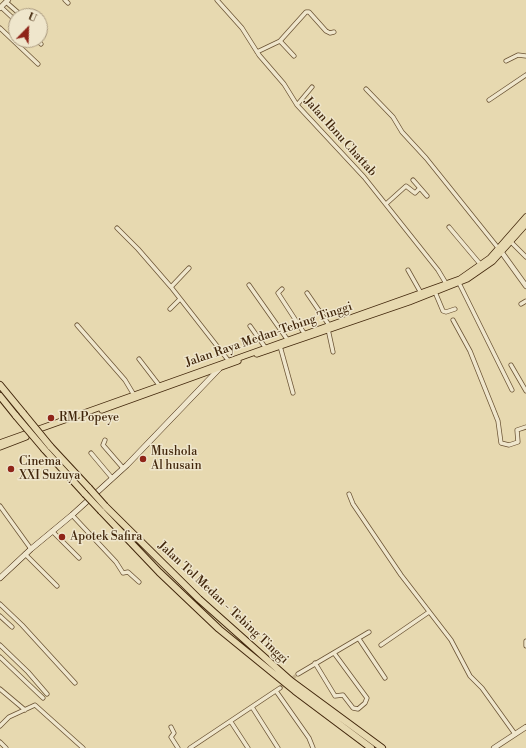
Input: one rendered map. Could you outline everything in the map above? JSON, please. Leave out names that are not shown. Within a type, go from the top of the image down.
[{"type":"highway","name":"Jalan Raya Medan-Tebing Tinggi","points":[[0,447],[207,376],[228,360],[287,339],[436,292],[470,273],[501,251],[526,217]]},
{"type":"highway","name":"Jalan Raya Medan-Tebing Tinggi","points":[[0,443],[159,385],[218,367],[280,345],[421,293],[459,284],[485,268],[526,226]]},
{"type":"highway","name":"Jalan Tol Medan - Tebing Tinggi","points":[[0,385],[20,415]]},
{"type":"highway","name":"Jalan Tol Medan - Tebing Tinggi","points":[[0,396],[89,488],[103,509],[198,599],[291,681],[382,748]]},
{"type":"highway","points":[[20,415],[44,449],[85,494],[103,509],[159,572],[219,629],[295,691],[371,748]]},
{"type":"main road","points":[[0,578],[31,548],[72,515],[123,468],[207,376]]},
{"type":"street","name":"Jalan Ibnu Chattab","points":[[217,0],[242,28],[257,52],[279,77],[297,104],[333,142],[386,204],[438,270],[447,286]]},
{"type":"street","points":[[1,8],[7,1]]},
{"type":"street","points":[[257,52],[280,41],[306,12],[309,12],[326,31],[334,32]]},
{"type":"street","points":[[0,28],[38,64]]},
{"type":"street","points":[[280,41],[294,56]]},
{"type":"street","points":[[506,61],[518,55],[526,56]]},
{"type":"street","points":[[489,100],[526,75]]},
{"type":"street","points":[[297,104],[312,87]]},
{"type":"street","points":[[366,89],[393,117],[402,132],[426,158],[501,251],[526,286]]},
{"type":"street","points":[[293,99],[302,99]]},
{"type":"street","points":[[413,180],[427,196]]},
{"type":"street","points":[[386,204],[406,186],[415,193],[420,188]]},
{"type":"street","points":[[449,227],[481,265]]},
{"type":"street","points":[[117,228],[138,249],[171,287],[228,360]]},
{"type":"street","points":[[511,242],[526,257]]},
{"type":"street","points":[[171,287],[189,268]]},
{"type":"street","points":[[408,270],[421,293]]},
{"type":"street","points":[[459,284],[475,313],[512,390]]},
{"type":"street","points":[[249,285],[287,339]]},
{"type":"street","points":[[282,289],[278,293],[304,333]]},
{"type":"street","points":[[436,292],[443,311],[449,312],[455,309]]},
{"type":"street","points":[[307,293],[328,327],[333,352]]},
{"type":"street","points":[[170,309],[180,299]]},
{"type":"street","points":[[521,304],[526,302]]},
{"type":"street","points":[[454,320],[470,351],[498,421],[501,443],[508,445],[518,443],[517,430],[526,428]]},
{"type":"street","points":[[78,325],[125,380],[134,395]]},
{"type":"street","points":[[250,326],[265,347]]},
{"type":"street","points":[[280,345],[293,393]]},
{"type":"street","points":[[139,358],[159,385]]},
{"type":"street","points":[[512,365],[526,391]]},
{"type":"street","points":[[105,440],[104,445],[123,468]]},
{"type":"street","points":[[90,454],[112,478]]},
{"type":"street","points":[[349,494],[353,504],[368,527],[451,640],[470,676],[489,697],[515,734]]},
{"type":"street","points":[[0,506],[31,548]]},
{"type":"street","points":[[72,515],[116,562],[123,573],[130,573],[139,582]]},
{"type":"street","points":[[52,531],[79,558]]},
{"type":"street","points":[[25,554],[57,586]]},
{"type":"street","points":[[0,604],[22,625],[75,684]]},
{"type":"street","points":[[381,645],[430,612]]},
{"type":"street","points":[[0,616],[12,627]]},
{"type":"street","points":[[298,674],[369,632]]},
{"type":"street","points":[[358,639],[385,678]]},
{"type":"street","points":[[526,641],[526,646]]},
{"type":"street","points":[[0,645],[28,672],[47,694]]},
{"type":"street","points":[[315,663],[334,695],[337,697],[343,695],[354,709],[358,709],[367,699],[366,696],[334,653]]},
{"type":"street","points":[[0,656],[43,698]]},
{"type":"street","points":[[190,748],[280,688]]},
{"type":"street","points":[[0,689],[25,710]]},
{"type":"street","points":[[276,691],[311,741],[313,748]]},
{"type":"street","points":[[0,726],[9,717],[33,706],[37,706],[82,748]]},
{"type":"street","points":[[252,707],[278,748]]},
{"type":"street","points":[[230,722],[248,748]]},
{"type":"street","points":[[171,727],[174,733],[171,737],[178,748]]},
{"type":"street","points":[[494,748],[526,727]]},
{"type":"street","points":[[0,742],[6,748]]},
{"type":"street","points":[[198,744],[200,748]]},
{"type":"tunnel","points":[[280,688],[298,674]]},
{"type":"place","name":"RM Popeye","points":[[51,418]]},
{"type":"place","name":"Mushola Al husain","points":[[143,459]]},
{"type":"place","name":"Cinema XXI Suzuya","points":[[11,469]]},
{"type":"place","name":"Apotek Safira","points":[[62,537]]}]
